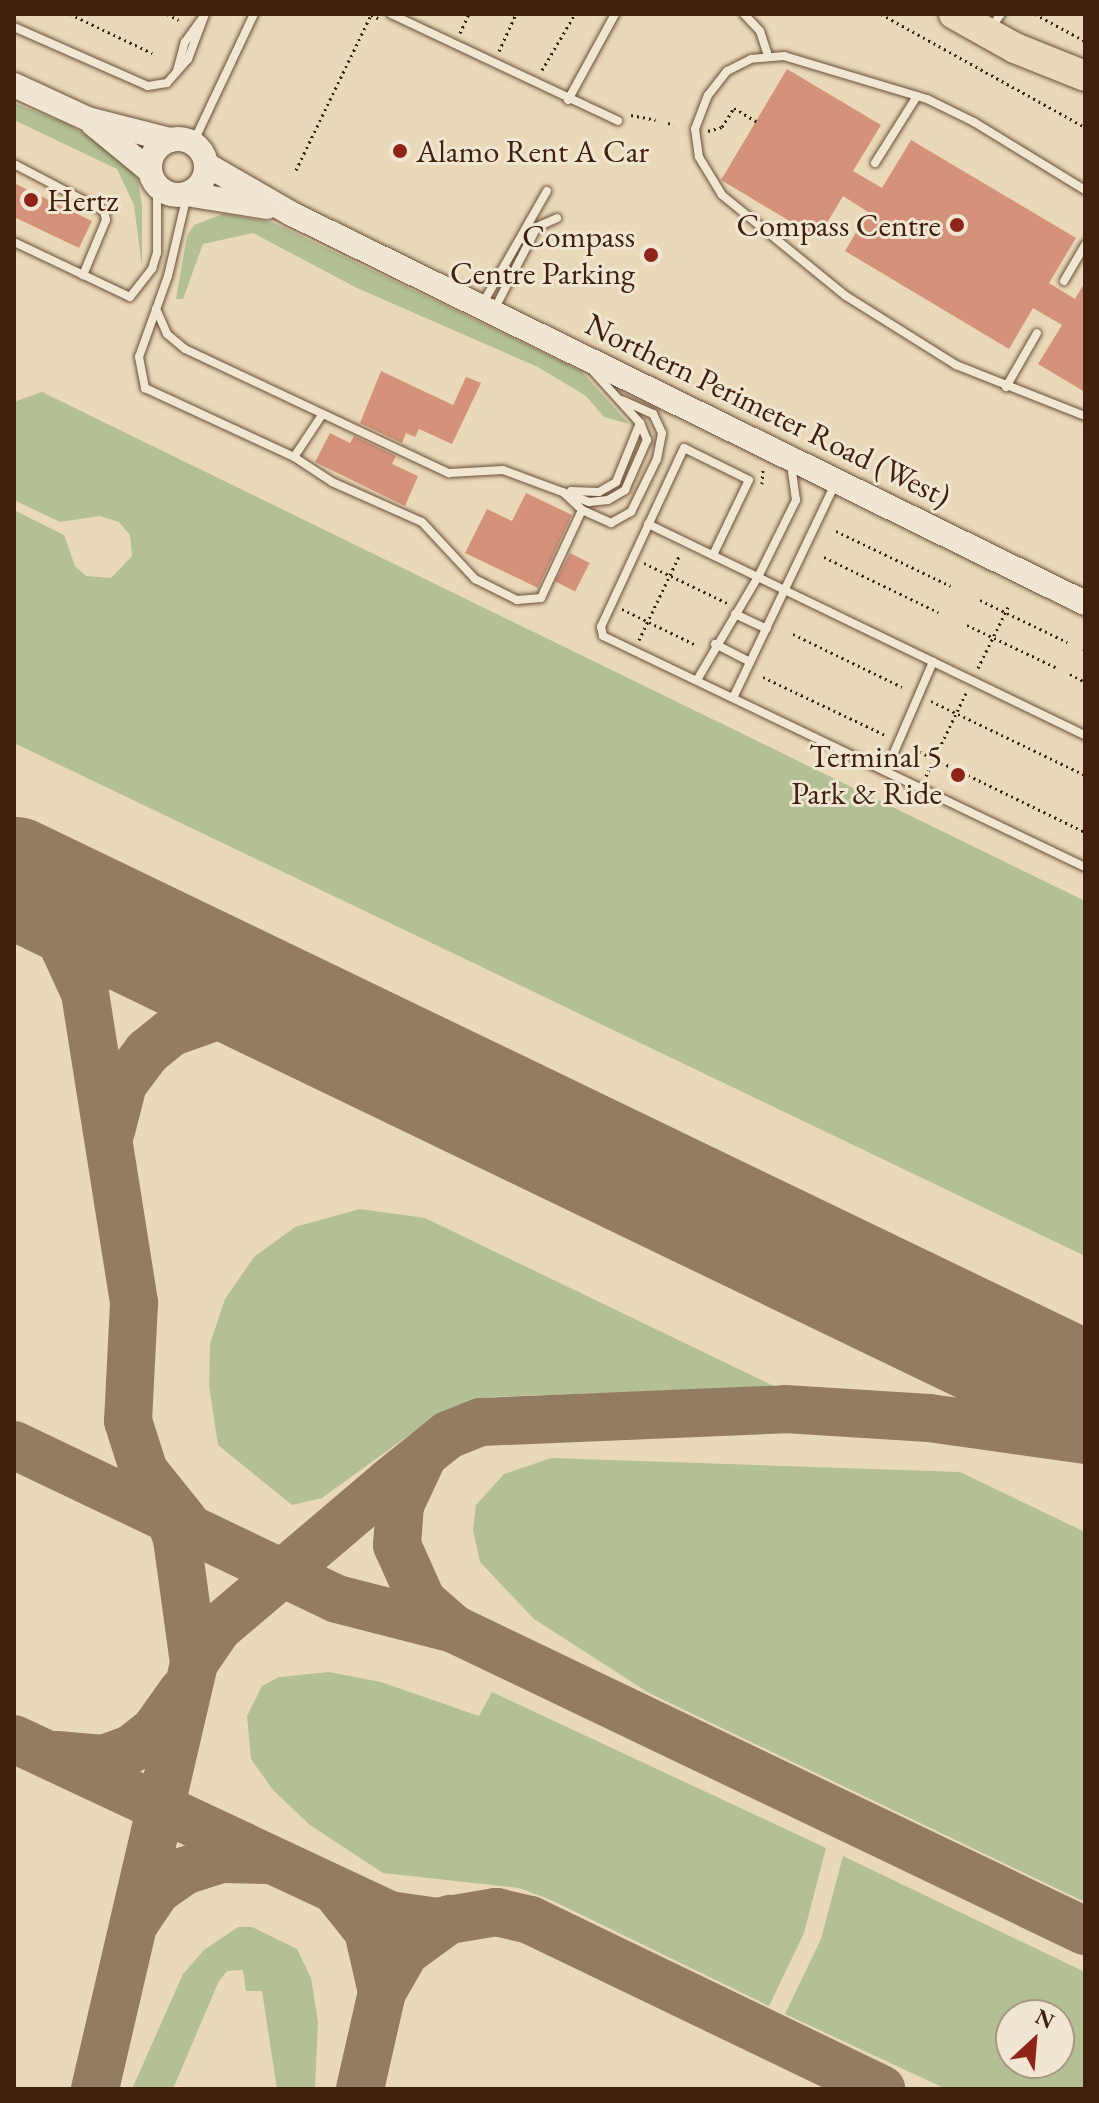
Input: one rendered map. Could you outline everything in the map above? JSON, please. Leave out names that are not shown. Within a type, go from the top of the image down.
[{"type":"highway","points":[[954,14],[994,23],[1015,48],[1085,100]]},
{"type":"highway","points":[[1015,48],[1085,76]]},
{"type":"street","points":[[14,85],[88,119],[182,142],[207,165],[204,180],[187,194],[172,195],[88,119]]},
{"type":"street","points":[[153,178],[155,151],[182,142]]},
{"type":"street","name":"Northern Perimeter Road (West)","points":[[207,165],[292,214],[1082,599]]},
{"type":"street","name":"Northern Perimeter Road (West)","points":[[187,194],[292,214]]},
{"type":"lane","points":[[14,27],[148,86],[167,83],[177,71],[185,42],[205,14]]},
{"type":"lane","points":[[182,142],[254,14]]},
{"type":"lane","points":[[391,14],[618,121]]},
{"type":"lane","points":[[568,100],[615,14]]},
{"type":"lane","points":[[744,14],[760,31],[768,56]]},
{"type":"lane","points":[[1085,190],[974,122],[917,96],[808,61],[768,56],[729,70],[703,105],[694,138],[711,182],[763,232],[856,303],[909,339],[1006,387],[1085,416]]},
{"type":"lane","points":[[875,163],[917,96]]},
{"type":"lane","points":[[14,164],[104,211],[106,220],[83,275]]},
{"type":"lane","points":[[14,242],[130,297],[143,284],[157,253],[153,178]]},
{"type":"lane","points":[[487,310],[547,191]]},
{"type":"lane","points":[[187,194],[156,309],[139,357],[145,388],[294,457],[332,482],[422,522],[475,579],[517,600],[541,598],[582,510]]},
{"type":"lane","points":[[487,310],[537,227],[557,218]]},
{"type":"lane","points":[[1064,281],[1085,245]]},
{"type":"lane","points":[[156,309],[167,334],[185,349],[322,415],[458,474],[503,470],[556,486],[589,502],[608,500],[625,490],[647,440],[640,423],[581,355]]},
{"type":"lane","points":[[1006,387],[1037,333]]},
{"type":"lane","points":[[556,486],[582,510],[611,523],[623,520],[657,459],[662,433],[653,414],[618,398]]},
{"type":"lane","points":[[294,457],[322,415]]},
{"type":"lane","points":[[713,555],[749,480],[684,448],[601,627],[603,636],[1085,867]]},
{"type":"lane","points":[[697,680],[734,609],[758,577],[796,500],[788,454]]},
{"type":"lane","points":[[733,698],[767,629],[782,589],[838,478]]},
{"type":"lane","points":[[648,524],[1085,735]]},
{"type":"lane","points":[[734,609],[767,629]]},
{"type":"lane","points":[[715,644],[750,662]]},
{"type":"lane","points":[[886,771],[933,662]]},
{"type":"path","points":[[70,14],[152,53]]},
{"type":"path","points":[[167,14],[179,20]]},
{"type":"path","points":[[458,36],[469,14]]},
{"type":"path","points":[[497,55],[516,14]]},
{"type":"path","points":[[535,84],[575,14]]},
{"type":"path","points":[[881,14],[1085,127]]},
{"type":"path","points":[[1035,14],[1085,41]]},
{"type":"path","points":[[296,170],[371,15],[374,17]]},
{"type":"path","points":[[708,131],[722,127],[734,108],[756,121]]},
{"type":"path","points":[[627,114],[656,120]]},
{"type":"path","points":[[668,123],[674,125]]},
{"type":"path","points":[[836,531],[951,586]]},
{"type":"path","points":[[634,650],[686,542]]},
{"type":"path","points":[[824,557],[938,612]]},
{"type":"path","points":[[644,563],[734,609]]},
{"type":"path","points":[[980,600],[1067,642]]},
{"type":"path","points":[[618,607],[696,645]]},
{"type":"path","points":[[920,788],[1008,607]]},
{"type":"path","points":[[967,625],[1055,667]]},
{"type":"path","points":[[793,634],[902,687]]},
{"type":"path","points":[[1070,674],[1085,682]]},
{"type":"path","points":[[763,677],[885,735]]},
{"type":"path","points":[[931,701],[1085,775]]},
{"type":"path","points":[[914,749],[1085,832]]},
{"type":"green space","points":[[14,103],[68,124],[125,160],[138,180],[142,206],[142,267],[134,205],[117,169],[14,120]]},
{"type":"green space","points":[[223,214],[274,223],[581,371],[629,424],[604,417],[586,396],[538,367],[357,288],[253,233],[203,244],[183,299],[176,299],[187,236],[194,225]]},
{"type":"green space","points":[[42,392],[1085,901],[1085,1256],[14,743],[14,510],[64,535],[75,566],[86,576],[111,578],[132,556],[130,535],[119,522],[100,516],[60,522],[14,500],[14,402]]},
{"type":"green space","points":[[360,1209],[425,1218],[776,1387],[489,1397],[434,1417],[322,1498],[292,1505],[218,1445],[209,1386],[210,1344],[225,1299],[254,1257],[295,1227]]},
{"type":"green space","points":[[551,1458],[960,1472],[1085,1532],[1085,1902],[649,1693],[534,1619],[480,1562],[473,1530],[476,1505],[504,1474]]},
{"type":"green space","points":[[329,1672],[381,1682],[479,1716],[492,1692],[826,1848],[804,1933],[769,2006],[551,1900],[519,1888],[383,1873],[310,1825],[273,1790],[251,1759],[247,1716],[262,1686],[279,1677]]},
{"type":"green space","points":[[843,1856],[1085,1972],[1085,2089],[946,2089],[785,2014],[821,1939]]},
{"type":"green space","points":[[238,1927],[252,1927],[297,1949],[311,1978],[318,2022],[315,2089],[277,2089],[262,1991],[246,1991],[243,1970],[227,1971],[218,1983],[173,2089],[132,2089],[183,1974],[204,1950]]},
{"type":"building","name":"Compass Centre","points":[[787,69],[881,125],[853,171],[882,188],[911,140],[1076,238],[1049,283],[1075,299],[1085,282],[1085,392],[1038,364],[1062,325],[1033,308],[1009,349],[845,251],[868,212],[843,196],[818,238],[721,180]]},
{"type":"building","name":"Hertz","points":[[14,183],[92,221],[79,248],[14,217]]},
{"type":"building","points":[[381,371],[453,405],[466,377],[481,383],[452,444],[419,429],[415,437],[406,433],[402,443],[360,423]]},
{"type":"building","points":[[330,433],[350,443],[354,436],[396,456],[392,464],[418,476],[405,506],[315,462]]},
{"type":"building","points":[[526,493],[572,515],[538,588],[465,553],[487,509],[512,521]]},
{"type":"building","points":[[570,553],[590,563],[575,591],[555,582]]},
{"type":"taxiway","points":[[14,887],[57,932],[85,993],[134,1303],[128,1421],[144,1471],[184,1521]]},
{"type":"taxiway","points":[[111,1131],[123,1084],[147,1052],[172,1032],[226,1013],[306,1018]]},
{"type":"taxiway","points":[[194,1663],[218,1628],[392,1480],[448,1435],[481,1422],[785,1409],[929,1418],[1085,1440]]},
{"type":"taxiway","points":[[14,1445],[337,1599],[454,1629],[1085,1931]]},
{"type":"taxiway","points":[[421,1460],[400,1505],[397,1545],[422,1601],[454,1629]]},
{"type":"taxiway","points":[[95,2089],[194,1663],[177,1539],[164,1502]]},
{"type":"taxiway","points":[[57,1755],[103,1759],[131,1749],[155,1730],[182,1692]]},
{"type":"taxiway","points":[[14,1739],[389,1915],[437,1922],[496,1912],[530,1920],[881,2089]]},
{"type":"taxiway","points":[[136,1921],[157,1890],[184,1871],[222,1859],[265,1860]]},
{"type":"taxiway","points":[[337,1892],[368,1931],[382,1992],[405,1952],[450,1919]]},
{"type":"taxiway","points":[[360,2089],[382,1992]]},
{"type":"runway","points":[[14,877],[1085,1393]]},
{"type":"place","name":"Alamo Rent A Car","points":[[400,151]]},
{"type":"place","name":"Hertz","points":[[31,200]]},
{"type":"place","name":"Compass Centre","points":[[957,225]]},
{"type":"place","name":"Compass Centre Parking","points":[[651,255]]},
{"type":"place","name":"Terminal 5 Park & Ride","points":[[958,775]]}]
